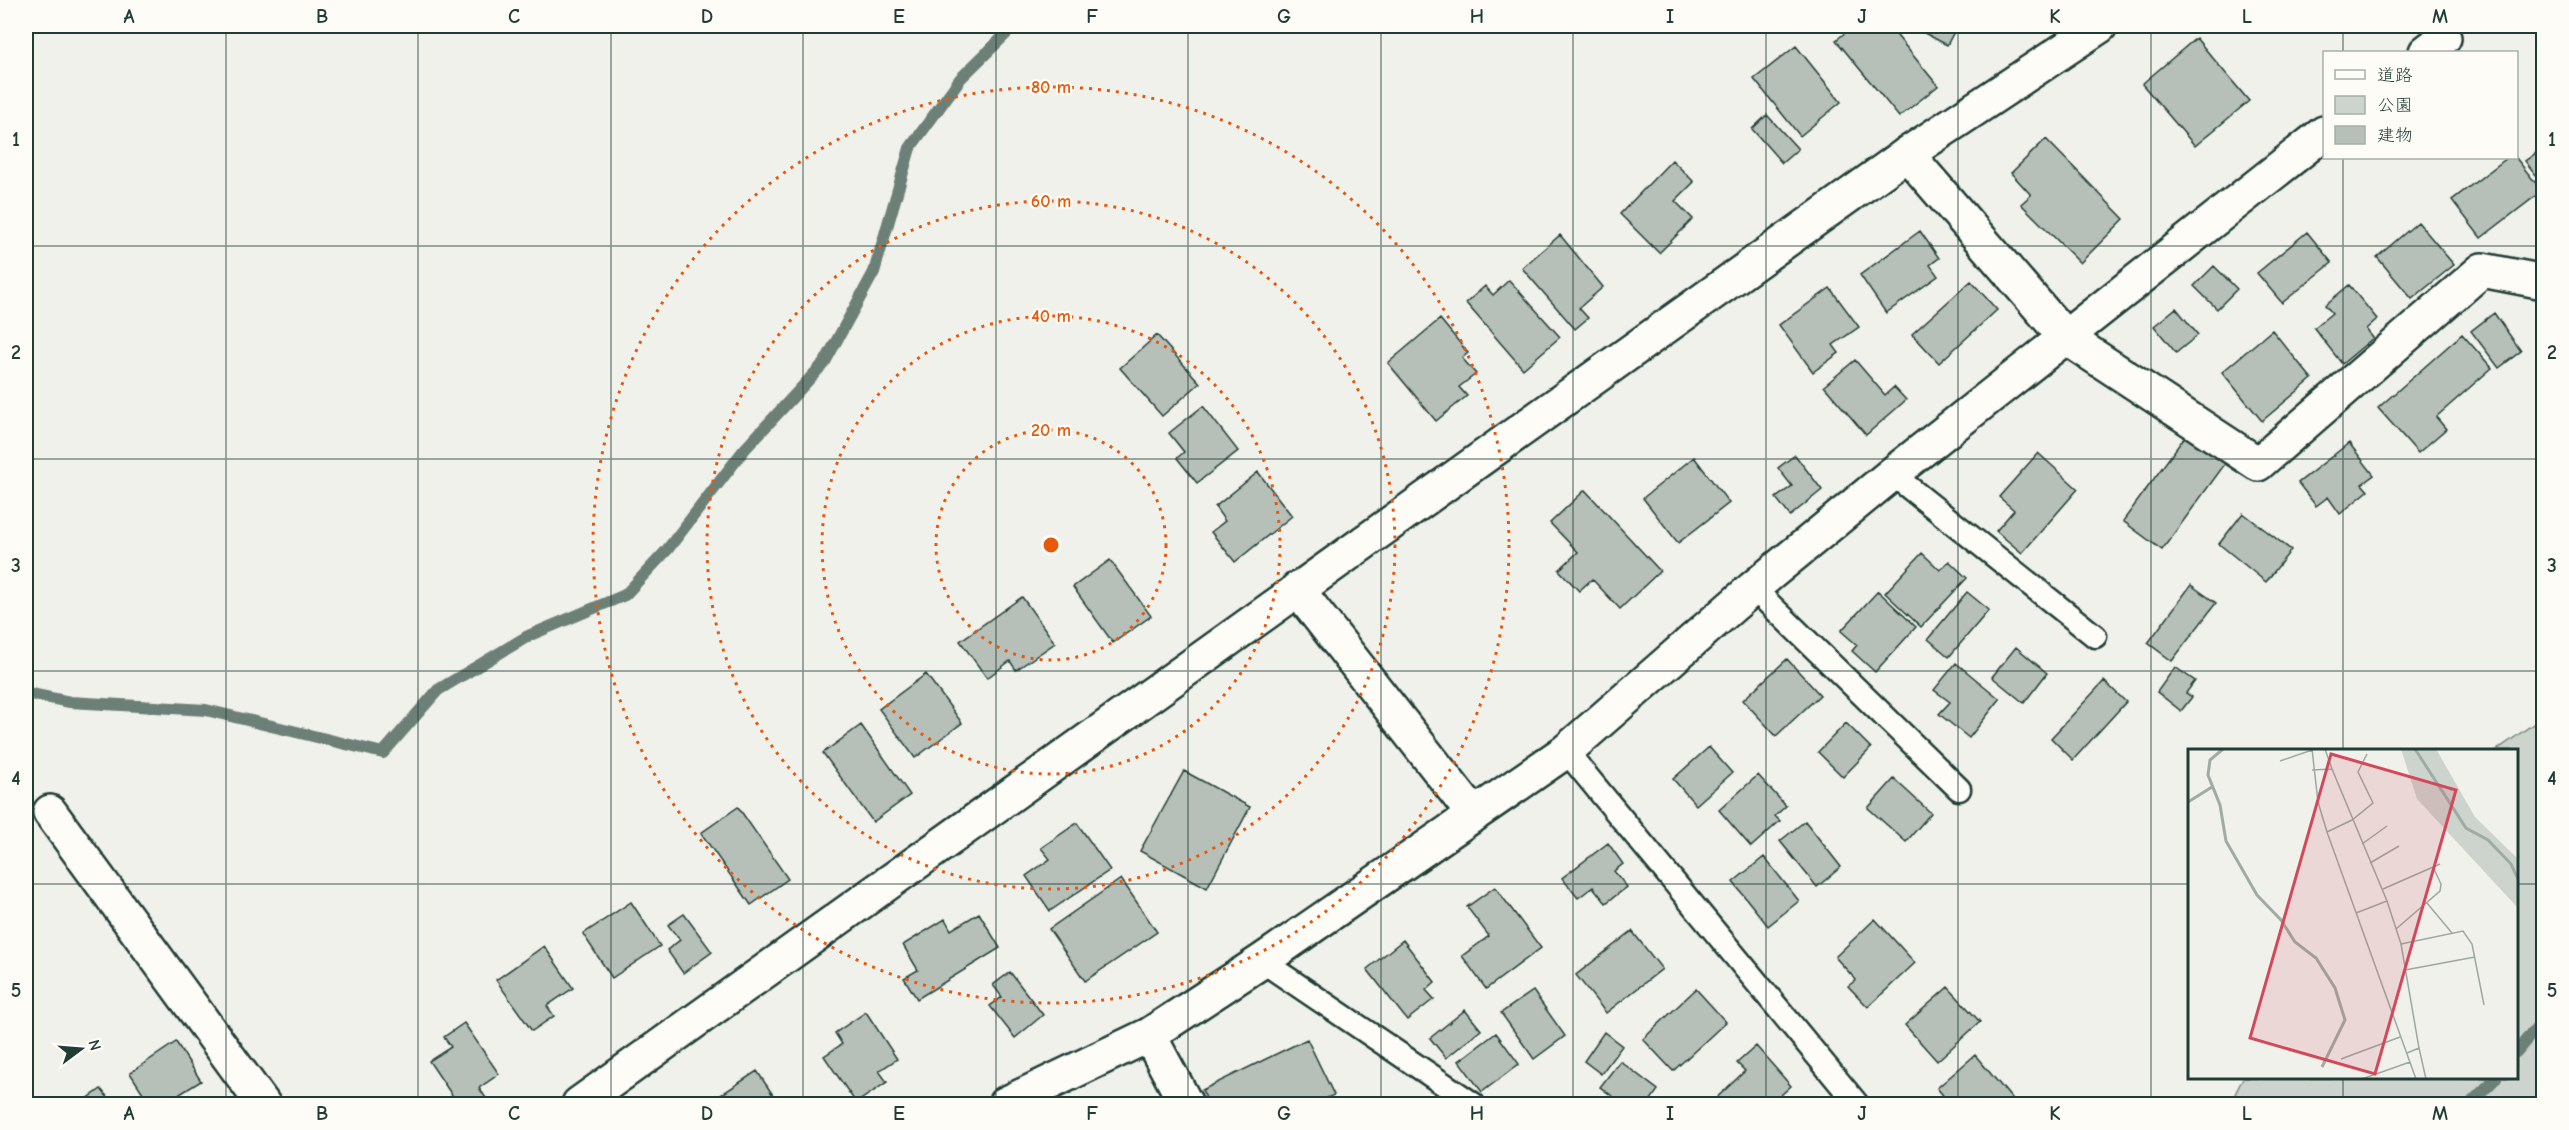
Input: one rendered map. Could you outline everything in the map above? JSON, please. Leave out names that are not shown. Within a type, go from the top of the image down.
[{"type":"street","points":[[579,1104],[1907,154],[2100,26]]},
{"type":"street","points":[[1005,1104],[1149,1035],[1263,961],[1566,751],[1753,588],[1892,474],[2323,135]]},
{"type":"street","points":[[1907,154],[2065,337],[2258,464],[2482,270],[2544,282]]},
{"type":"street","points":[[1297,589],[1474,815]]},
{"type":"street","points":[[50,812],[263,1104]]},
{"type":"street","points":[[1149,1035],[1186,1104]]},
{"type":"lane","points":[[1892,474],[2095,636]]},
{"type":"lane","points":[[1753,588],[1959,789]]},
{"type":"lane","points":[[1566,751],[1857,1104]]},
{"type":"lane","points":[[1263,961],[1473,1104]]},
{"type":"green space","points":[[2543,717],[2543,1104],[2230,1104],[2242,1079],[2518,1079],[2518,749],[2498,749]]},
{"type":"building","points":[[1854,26],[1889,26],[1938,86],[1899,117],[1836,40]]},
{"type":"building","points":[[1911,26],[1957,26],[1947,45]]},
{"type":"building","points":[[2196,38],[2249,101],[2195,146],[2142,84]]},
{"type":"building","points":[[1796,46],[1841,102],[1800,136],[1754,79]]},
{"type":"building","points":[[1767,115],[1798,149],[1782,163],[1752,129]]},
{"type":"building","points":[[2046,139],[2124,219],[2080,263],[2021,204],[2031,195],[2011,173]]},
{"type":"building","points":[[2544,148],[2544,185],[2525,161]]},
{"type":"building","points":[[2506,159],[2517,159],[2542,191],[2481,238],[2452,200]]},
{"type":"building","points":[[1672,160],[1694,182],[1675,201],[1693,219],[1659,253],[1620,214]]},
{"type":"building","points":[[2418,222],[2454,265],[2412,299],[2377,257]]},
{"type":"building","points":[[1920,231],[1939,258],[1930,265],[1938,276],[1886,313],[1860,275]]},
{"type":"building","points":[[2307,232],[2332,263],[2282,303],[2257,273]]},
{"type":"building","points":[[1560,235],[1603,287],[1579,308],[1588,318],[1575,329],[1522,268]]},
{"type":"building","points":[[2214,266],[2237,289],[2217,309],[2194,286]]},
{"type":"building","points":[[1509,280],[1560,337],[1523,369],[1466,303],[1485,286],[1493,295]]},
{"type":"building","points":[[1971,281],[1997,310],[1939,363],[1912,334]]},
{"type":"building","points":[[2349,285],[2377,319],[2366,329],[2373,338],[2342,364],[2314,328],[2332,313],[2325,305]]},
{"type":"building","points":[[1830,288],[1859,327],[1833,345],[1839,353],[1813,372],[1779,325]]},
{"type":"building","points":[[2176,308],[2198,335],[2176,353],[2154,326]]},
{"type":"building","points":[[2494,313],[2521,351],[2499,368],[2471,331]]},
{"type":"building","points":[[1440,319],[1468,353],[1462,358],[1476,374],[1459,387],[1467,396],[1436,421],[1388,363]]},
{"type":"building","points":[[2272,330],[2312,379],[2262,421],[2222,372]]},
{"type":"building","points":[[2462,334],[2492,368],[2436,417],[2446,429],[2418,453],[2378,408]]},
{"type":"building","points":[[1157,335],[1200,383],[1162,416],[1120,368]]},
{"type":"building","points":[[1855,360],[1885,395],[1894,387],[1906,400],[1866,435],[1824,386]]},
{"type":"building","points":[[1203,406],[1238,451],[1197,483],[1177,458],[1184,452],[1169,433]]},
{"type":"building","points":[[2186,435],[2225,464],[2162,550],[2123,521]]},
{"type":"building","points":[[2349,443],[2374,475],[2362,484],[2368,491],[2340,514],[2328,497],[2316,506],[2298,483]]},
{"type":"building","points":[[2038,453],[2078,489],[2022,553],[1996,531],[2014,510],[1999,497]]},
{"type":"building","points":[[1795,455],[1822,490],[1790,516],[1776,498],[1792,486],[1778,468]]},
{"type":"building","points":[[1694,457],[1729,503],[1678,543],[1643,498]]},
{"type":"building","points":[[1258,472],[1292,516],[1235,562],[1211,532],[1225,521],[1215,507]]},
{"type":"building","points":[[1585,490],[1660,571],[1620,609],[1592,579],[1579,591],[1559,570],[1578,552],[1550,523]]},
{"type":"building","points":[[2243,513],[2291,550],[2266,582],[2219,544]]},
{"type":"building","points":[[1922,553],[1940,570],[1949,561],[1967,578],[1921,627],[1885,593]]},
{"type":"building","points":[[1110,560],[1151,616],[1113,643],[1073,587]]},
{"type":"building","points":[[2191,585],[2216,603],[2172,661],[2148,643]]},
{"type":"building","points":[[1878,591],[1916,627],[1875,672],[1852,651],[1857,645],[1841,631]]},
{"type":"building","points":[[1967,592],[1989,610],[1949,657],[1928,639]]},
{"type":"building","points":[[1022,597],[1055,643],[1016,670],[1010,661],[987,678],[960,641]]},
{"type":"building","points":[[2016,647],[2047,673],[2024,703],[1992,677]]},
{"type":"building","points":[[1787,659],[1820,695],[1776,736],[1743,700]]},
{"type":"building","points":[[1956,663],[2000,699],[1969,738],[1939,714],[1950,702],[1934,690]]},
{"type":"building","points":[[2175,667],[2195,681],[2186,693],[2192,697],[2181,711],[2157,692]]},
{"type":"building","points":[[926,674],[962,723],[915,758],[879,709]]},
{"type":"building","points":[[2104,681],[2126,702],[2073,760],[2051,738]]},
{"type":"building","points":[[1846,723],[1871,748],[1843,777],[1818,752]]},
{"type":"building","points":[[861,725],[910,795],[873,822],[823,753]]},
{"type":"building","points":[[1709,747],[1732,773],[1696,805],[1673,779]]},
{"type":"building","points":[[1184,771],[1250,807],[1207,888],[1140,851]]},
{"type":"building","points":[[1758,775],[1786,806],[1775,816],[1780,821],[1751,847],[1719,810]]},
{"type":"building","points":[[1894,779],[1931,813],[1906,842],[1868,808]]},
{"type":"building","points":[[738,807],[788,879],[751,905],[701,833]]},
{"type":"building","points":[[1805,821],[1841,867],[1817,887],[1780,841]]},
{"type":"building","points":[[1077,823],[1110,870],[1050,911],[1026,876],[1050,859],[1041,848]]},
{"type":"building","points":[[1608,843],[1623,864],[1614,871],[1627,887],[1606,903],[1593,887],[1578,898],[1562,878]]},
{"type":"building","points":[[1764,857],[1799,901],[1768,926],[1733,882]]},
{"type":"building","points":[[1121,879],[1157,932],[1085,981],[1049,929]]},
{"type":"building","points":[[1495,887],[1541,948],[1486,989],[1462,956],[1489,936],[1467,907]]},
{"type":"building","points":[[631,902],[660,946],[612,978],[583,934]]},
{"type":"building","points":[[979,913],[1000,948],[917,999],[904,978],[918,970],[903,945],[945,919],[951,930]]},
{"type":"building","points":[[684,914],[712,952],[683,973],[667,950],[680,940],[668,925]]},
{"type":"building","points":[[1875,919],[1915,963],[1868,1007],[1848,986],[1856,980],[1835,957]]},
{"type":"building","points":[[1632,931],[1662,969],[1606,1013],[1576,975]]},
{"type":"building","points":[[1403,940],[1435,982],[1426,990],[1434,999],[1407,1020],[1367,969]]},
{"type":"building","points":[[544,946],[573,988],[547,1006],[554,1016],[532,1031],[496,980]]},
{"type":"building","points":[[1010,972],[1043,1015],[1015,1038],[990,1006],[1002,997],[993,985]]},
{"type":"building","points":[[1948,987],[1980,1022],[1937,1061],[1905,1025]]},
{"type":"building","points":[[1696,989],[1726,1022],[1673,1071],[1643,1039]]},
{"type":"building","points":[[1533,991],[1565,1036],[1534,1059],[1501,1013]]},
{"type":"building","points":[[1465,1010],[1481,1030],[1446,1058],[1430,1038]]},
{"type":"building","points":[[866,1012],[897,1059],[879,1071],[887,1082],[856,1103],[824,1056],[842,1044],[835,1033]]},
{"type":"building","points":[[464,1023],[499,1074],[479,1088],[490,1104],[458,1104],[429,1061],[451,1047],[444,1037]]},
{"type":"building","points":[[1604,1032],[1622,1046],[1601,1074],[1584,1061]]},
{"type":"building","points":[[1496,1033],[1519,1064],[1482,1092],[1459,1061]]},
{"type":"building","points":[[1307,1039],[1334,1095],[1314,1104],[1209,1104],[1202,1090]]},
{"type":"building","points":[[176,1042],[201,1081],[164,1104],[150,1104],[130,1073]]},
{"type":"building","points":[[1756,1046],[1791,1086],[1771,1104],[1710,1104],[1745,1071],[1737,1063]]},
{"type":"building","points":[[1975,1055],[2012,1099],[2006,1104],[1950,1104],[1937,1088]]},
{"type":"building","points":[[1620,1061],[1658,1090],[1648,1104],[1623,1104],[1600,1087]]},
{"type":"building","points":[[757,1071],[779,1104],[707,1104]]},
{"type":"building","points":[[101,1089],[113,1104],[80,1104]]},
{"type":"waterway","points":[[26,693],[70,702],[206,710],[383,753],[438,690],[528,636],[625,595],[667,550],[744,450],[825,362],[874,272],[910,148],[960,79],[1014,26]]},
{"type":"waterway","points":[[2518,1050],[2544,1019]]},
{"type":"waterway","points":[[2470,1104],[2495,1079]]}]
